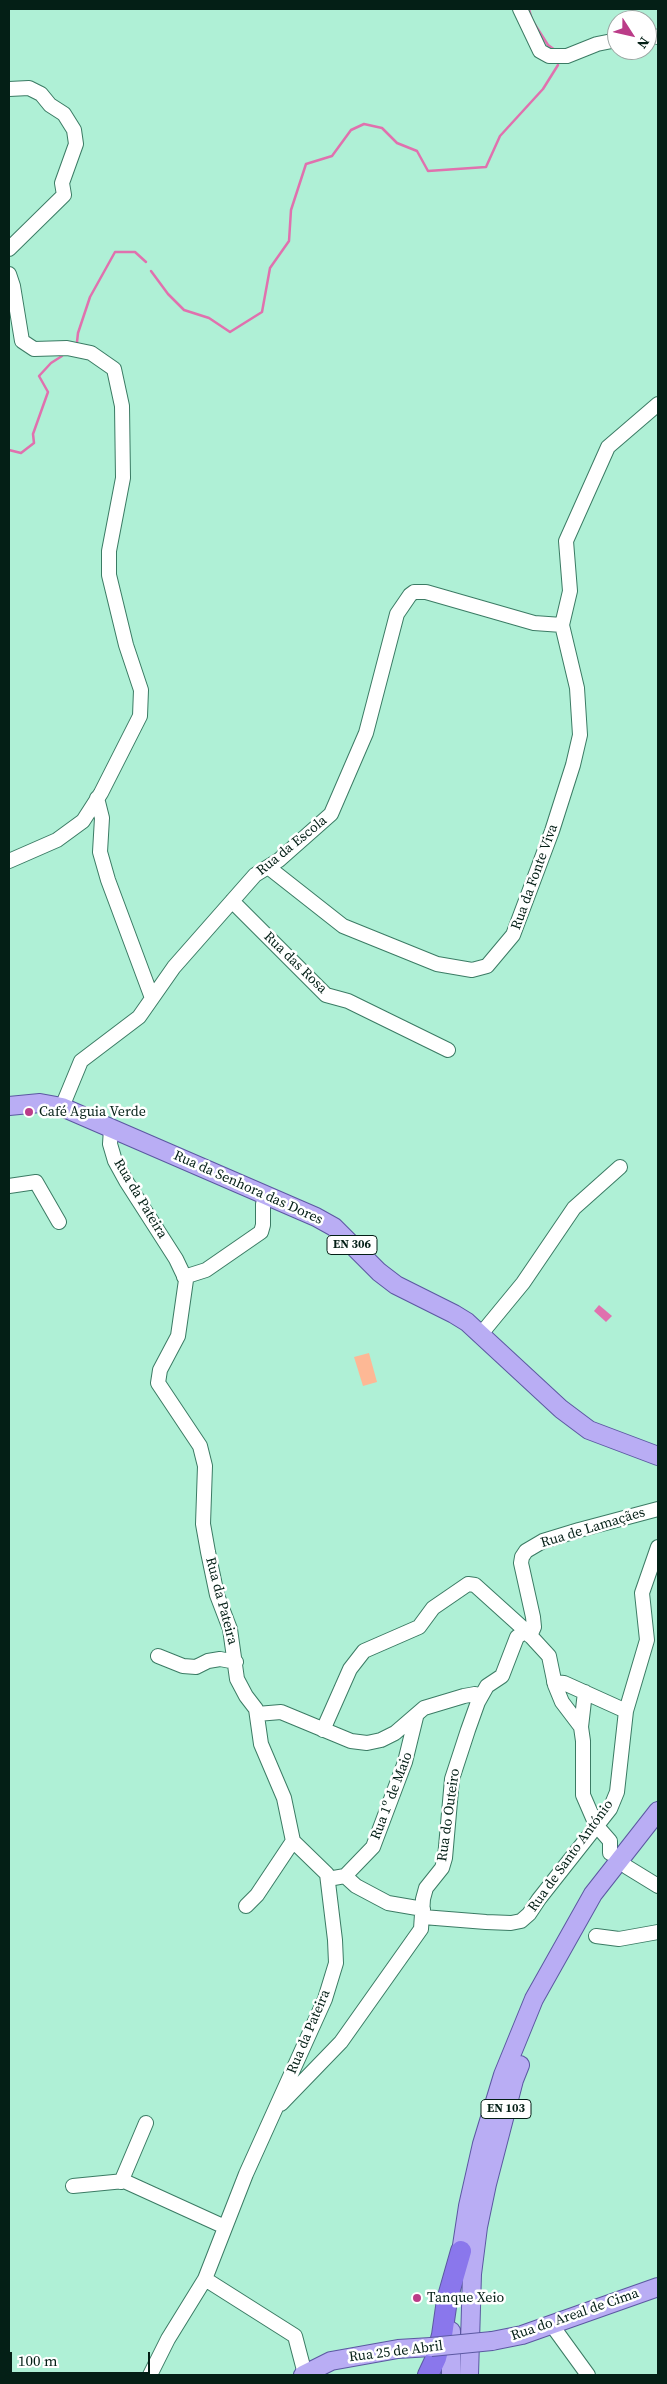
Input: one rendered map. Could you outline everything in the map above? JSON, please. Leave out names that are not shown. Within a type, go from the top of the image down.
[{"type":"highway","points":[[428,2375],[436,2358],[442,2335],[447,2300],[461,2252]]},
{"type":"main road","name":"Rua da Senhora das Dores","points":[[9,1106],[40,1103],[62,1107],[316,1217],[334,1227],[379,1272],[396,1285],[454,1314],[481,1334],[561,1409],[589,1430],[658,1456]]},
{"type":"main road","name":"EN 103","points":[[451,2375],[451,2322],[468,2206],[482,2144],[503,2075],[534,1999],[593,1894],[658,1811]]},
{"type":"main road","name":"EN 103","points":[[469,2375],[472,2274],[478,2227],[514,2080],[543,2006],[569,1952],[598,1898],[633,1842]]},
{"type":"main road","name":"Rua do Areal de Cima","points":[[492,2341],[522,2335],[658,2287]]},
{"type":"main road","name":"Rua 25 de Abril","points":[[304,2375],[331,2361],[398,2349],[431,2348],[492,2341]]},
{"type":"street","points":[[520,9],[540,51],[549,56],[566,56],[607,42]]},
{"type":"street","points":[[9,89],[29,88],[40,94],[50,105],[64,114],[74,130],[76,144],[62,183],[64,195],[9,249]]},
{"type":"street","points":[[9,274],[14,286],[22,341],[34,349],[68,348],[91,353],[114,369],[122,406],[123,478],[109,551],[109,575],[126,645],[141,690],[140,716],[83,821],[57,840],[9,861]]},
{"type":"street","points":[[562,625],[570,591],[566,541],[608,446],[658,404]]},
{"type":"street","name":"Rua da Escola","points":[[62,1107],[81,1061],[139,1017],[174,968],[256,875],[268,868],[311,834],[331,814],[366,733],[398,614],[405,600],[414,592],[426,592],[534,623],[562,625]]},
{"type":"street","name":"Rua da Fonte Viva","points":[[268,868],[343,926],[436,964],[472,970],[487,966],[513,936],[525,909],[555,822],[580,735],[577,688],[562,625]]},
{"type":"street","points":[[97,798],[102,818],[100,852],[108,880],[152,998]]},
{"type":"street","name":"Rua das Rosa","points":[[232,901],[326,996],[348,1001],[448,1050]]},
{"type":"street","name":"Rua da Pateira","points":[[111,1129],[110,1144],[116,1161],[126,1181],[176,1259],[186,1280],[178,1336],[160,1370],[158,1383],[200,1446],[205,1466],[204,1524],[208,1552],[217,1595],[230,1629],[237,1679],[257,1714],[261,1744],[284,1798],[293,1841],[327,1874],[333,1910],[336,1963],[325,1999],[246,2174],[205,2279],[168,2339],[150,2375]]},
{"type":"street","points":[[481,1334],[523,1283],[574,1208],[620,1167]]},
{"type":"street","points":[[9,1186],[36,1182],[60,1222]]},
{"type":"street","points":[[184,1277],[206,1270],[261,1232],[263,1204],[267,1195]]},
{"type":"street","name":"Rua de Lamaçães","points":[[528,1634],[534,1627],[522,1563],[522,1558],[526,1551],[543,1541],[658,1509]]},
{"type":"street","name":"Rua de Santo António","points":[[423,1913],[486,1922],[511,1923],[521,1921],[529,1914],[610,1809],[617,1792],[626,1711],[646,1640],[642,1593],[658,1547]]},
{"type":"street","points":[[323,1730],[350,1669],[364,1651],[419,1627],[433,1608],[468,1584],[474,1585],[528,1634],[549,1656],[554,1682],[562,1702],[580,1727]]},
{"type":"street","name":"Rua do Outeiro","points":[[275,2112],[342,2042],[421,1929],[426,1888],[442,1868],[445,1858],[452,1780],[481,1696],[487,1686],[502,1676],[517,1636],[528,1634]]},
{"type":"street","points":[[158,1656],[183,1666],[196,1667],[220,1659],[236,1662]]},
{"type":"street","points":[[554,1682],[564,1683],[626,1711]]},
{"type":"street","points":[[585,1692],[580,1727],[583,1740],[583,1796],[596,1825],[610,1841],[610,1853]]},
{"type":"street","points":[[257,1714],[282,1712],[298,1717],[323,1730],[351,1741],[367,1744],[395,1733],[416,1717],[424,1708],[464,1696],[475,1694],[481,1696]]},
{"type":"street","name":"Rua 1º de Maio","points":[[345,1876],[364,1858],[377,1837],[411,1743],[416,1717]]},
{"type":"street","points":[[246,1906],[261,1890],[293,1841]]},
{"type":"street","points":[[627,1867],[658,1886]]},
{"type":"street","points":[[328,1879],[345,1876],[356,1886],[388,1903],[423,1913]]},
{"type":"street","points":[[596,1936],[620,1939],[658,1932]]},
{"type":"street","points":[[121,2182],[146,2123]]},
{"type":"street","points":[[73,2186],[121,2182],[146,2190],[225,2227]]},
{"type":"street","points":[[205,2279],[295,2336],[304,2375]]},
{"type":"street","points":[[551,2324],[588,2375]]},
{"type":"shaded area","points":[[599,1305],[612,1316],[606,1322],[594,1311]]},
{"type":"shaded area","points":[[369,1353],[377,1382],[363,1386],[354,1357]]},
{"type":"waterway","points":[[529,9],[532,20],[548,45],[555,50]]},
{"type":"waterway","points":[[151,271],[168,294],[184,310],[209,318],[230,332],[262,312],[270,268],[289,241],[291,210],[306,164],[332,156],[351,130],[364,124],[382,128],[397,143],[417,151],[428,171],[486,167],[500,136],[543,89],[558,65]]},
{"type":"waterway","points":[[77,342],[78,333],[90,297],[115,252],[135,252],[146,262]]},
{"type":"waterway","points":[[9,450],[21,453],[34,443],[33,434],[48,392],[39,376],[51,363],[62,356]]},
{"type":"place","name":"Café Aguia Verde","points":[[29,1112]]},
{"type":"place","name":"Tanque Xeio","points":[[417,2298]]}]
